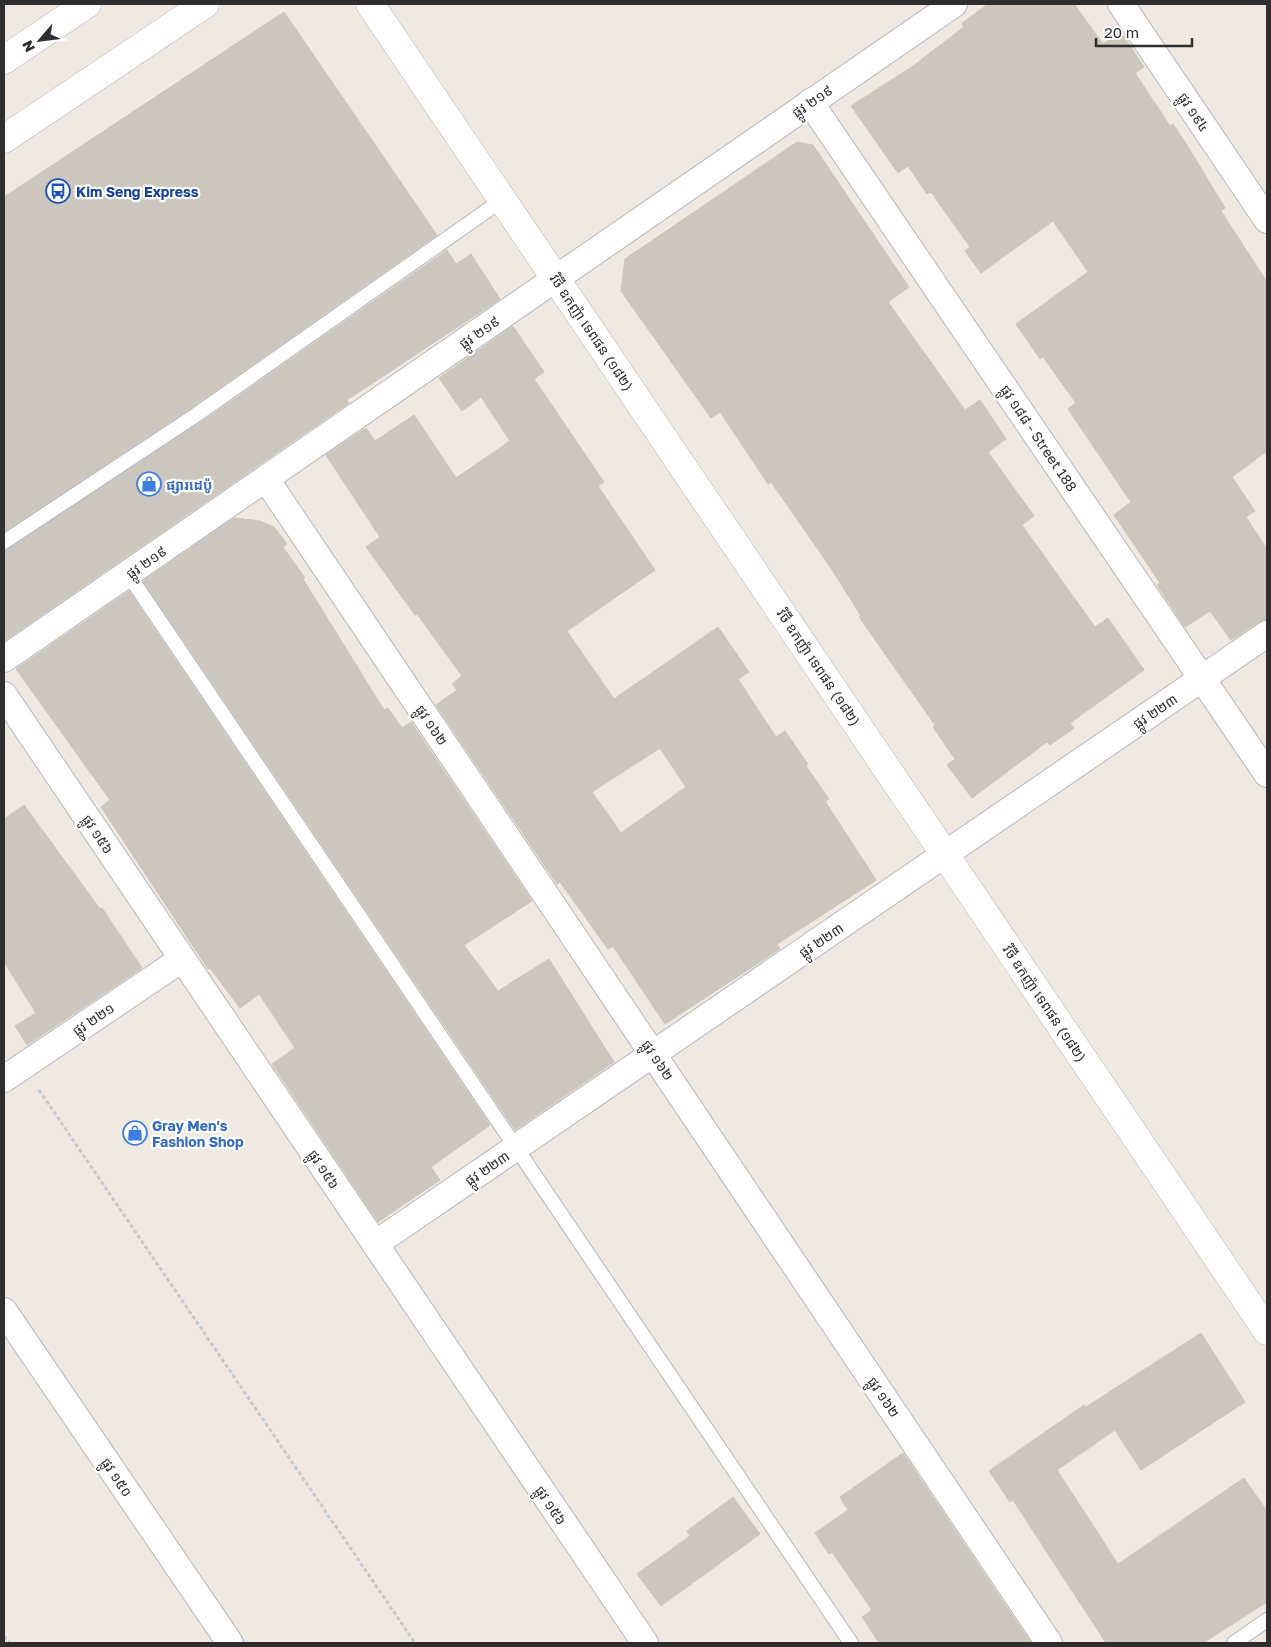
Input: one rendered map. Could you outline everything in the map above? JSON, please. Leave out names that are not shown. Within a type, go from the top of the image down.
[{"type":"street","points":[[4,60],[87,4]]},
{"type":"street","points":[[4,139],[205,4]]},
{"type":"street","name":"វិថី ឧកញ៉ា ទេពផន (១៨២)","points":[[370,4],[1267,1331]]},
{"type":"street","name":"ផ្លូវ ២១៩","points":[[4,659],[954,4]]},
{"type":"street","name":"ផ្លូវ ១៩៤","points":[[1121,4],[1267,220]]},
{"type":"street","name":"ផ្លូវ ១៨៨ - Street 188","points":[[810,102],[1267,774]]},
{"type":"street","name":"ផ្លូវ ១៦២","points":[[266,479],[1049,1643]]},
{"type":"street","name":"ផ្លូវ ២២៣","points":[[375,1244],[1267,634]]},
{"type":"street","name":"ផ្លូវ ១៥៦","points":[[4,695],[375,1244],[636,1640]]},
{"type":"street","name":"ផ្លូវ ២២១","points":[[13,1073],[182,959]]},
{"type":"street","name":"ផ្លូវ ១៥០","points":[[4,1311],[230,1643]]},
{"type":"lane","points":[[4,542],[196,415],[502,200]]},
{"type":"lane","points":[[128,574],[852,1643]]},
{"type":"lane","points":[[1234,1643],[1267,1620]]},
{"type":"path","points":[[13,1073],[415,1643]]},
{"type":"path","points":[[4,1636],[9,1643]]},
{"type":"building","points":[[988,4],[1074,4],[1103,44],[1121,32],[1144,67],[1135,73],[1170,126],[1173,124],[1187,145],[1225,208],[1221,211],[1267,282],[1267,451],[1232,477],[1255,511],[1246,517],[1267,549],[1267,619],[1231,640],[1210,611],[1185,627],[1157,585],[1160,583],[1114,515],[1131,502],[1068,409],[1076,403],[1043,357],[1040,359],[1016,324],[1088,272],[1053,221],[981,273],[965,251],[970,247],[931,192],[927,194],[908,166],[898,173],[851,106],[913,66],[964,27],[962,23]]},
{"type":"building","points":[[284,12],[437,235],[191,408],[4,532],[4,197]]},
{"type":"building","points":[[797,142],[813,145],[909,287],[888,302],[965,410],[980,400],[1006,439],[988,452],[1034,516],[1022,525],[1095,627],[1108,618],[1144,670],[1070,723],[1074,728],[1050,745],[1047,742],[972,798],[947,765],[955,759],[933,727],[935,725],[859,617],[861,616],[831,568],[771,482],[768,484],[720,412],[711,418],[621,291],[625,259]]},
{"type":"building","points":[[447,250],[456,264],[471,254],[500,299],[347,400],[349,403],[4,641],[4,551],[201,422]]},
{"type":"building","points":[[513,326],[544,372],[534,379],[604,482],[598,486],[655,570],[567,631],[614,699],[718,627],[749,672],[738,679],[776,737],[785,731],[808,764],[806,766],[829,799],[825,801],[876,880],[777,944],[780,949],[665,1024],[613,946],[608,949],[560,882],[557,884],[436,705],[457,690],[452,684],[462,676],[366,547],[380,537],[326,455],[366,428],[375,441],[414,415],[456,478],[510,441],[481,397],[462,411],[439,378]],"holes":[[[660,748],[686,787],[621,833],[592,792]]]},
{"type":"building","points":[[234,518],[260,521],[274,527],[287,544],[283,547],[305,578],[303,579],[384,710],[388,708],[402,728],[411,722],[532,901],[464,945],[498,991],[549,959],[614,1062],[515,1130],[143,581]]},
{"type":"building","points":[[129,591],[490,1125],[431,1167],[440,1180],[378,1222],[272,1064],[295,1048],[259,994],[240,1008],[210,968],[208,969],[101,807],[110,800],[16,669]]},
{"type":"building","points":[[24,805],[100,909],[102,908],[142,968],[27,1045],[15,1026],[36,1013],[4,962],[4,819]]},
{"type":"building","points":[[1201,1333],[1245,1402],[1141,1470],[1115,1430],[1057,1470],[1118,1564],[1244,1478],[1267,1511],[1267,1602],[1203,1643],[1106,1643],[1013,1500],[1010,1502],[989,1471],[1084,1405],[1086,1407]]},
{"type":"building","points":[[903,1453],[1031,1643],[879,1643],[862,1617],[872,1610],[832,1552],[829,1554],[815,1533],[848,1510],[840,1497]]},
{"type":"building","points":[[733,1497],[760,1534],[661,1606],[637,1574],[690,1536],[687,1531]]},
{"type":"place","name":"Kim Seng Express","points":[[58,191]]},
{"type":"place","name":"ផ្សារដេប៉ូ","points":[[149,484]]},
{"type":"place","name":"Gray Men's Fashion Shop","points":[[135,1133]]}]
